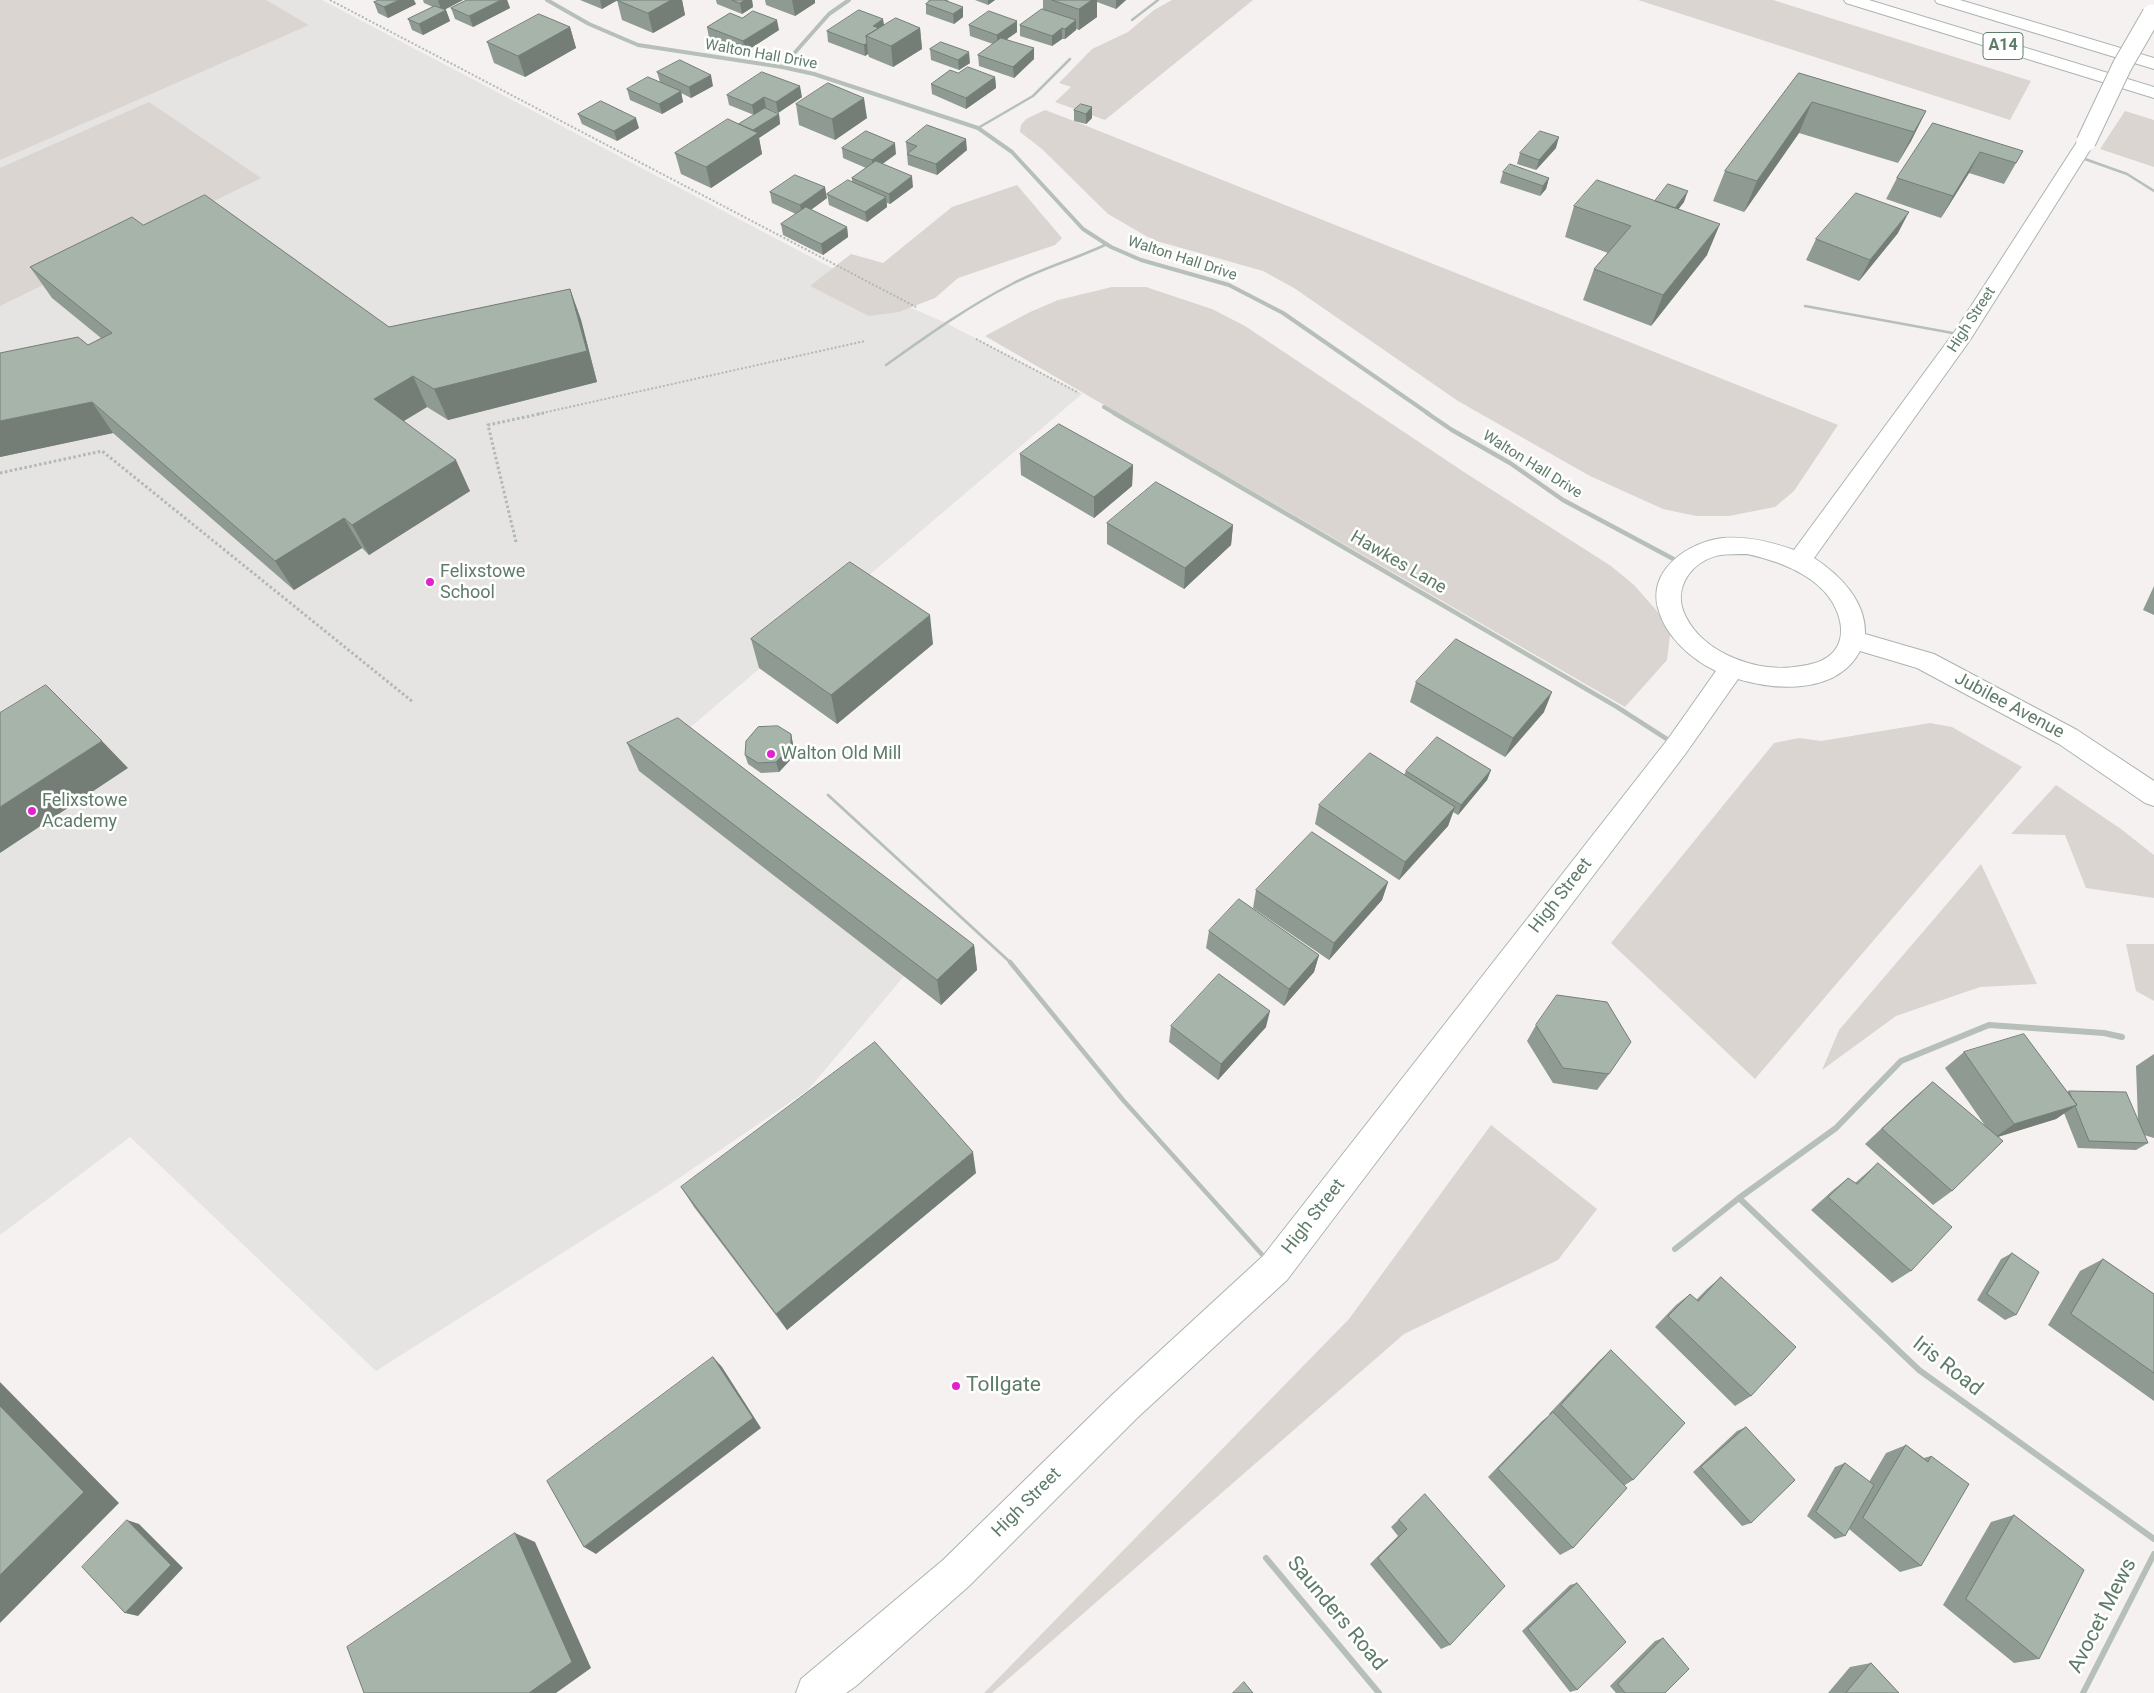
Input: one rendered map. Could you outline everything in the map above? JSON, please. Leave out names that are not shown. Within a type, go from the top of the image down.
[{"type":"main road","name":"A14","points":[[1852,0],[2154,93]]},
{"type":"main road","name":"A14","points":[[1943,0],[2154,64]]},
{"type":"main road","name":"High Street","points":[[1799,561],[1963,335],[2082,149],[2122,66],[2153,12]]},
{"type":"main road","points":[[1747,546],[1765,549],[1799,561],[1824,577],[1843,597],[1853,619],[1853,640],[1842,658],[1822,672],[1794,678],[1763,676],[1732,668],[1700,648],[1686,636],[1673,617],[1667,597],[1670,579],[1681,564],[1699,553],[1721,547],[1747,546]]},
{"type":"main road","name":"Jubilee Avenue","points":[[1853,640],[1926,661],[2068,737],[2154,795]]},
{"type":"main road","name":"High Street","points":[[815,1693],[842,1672],[956,1573],[1125,1406],[1275,1268],[1677,746],[1732,668]]},
{"type":"street","name":"Walton Hall Drive","points":[[547,0],[589,24],[638,45],[782,67],[814,74],[978,128],[1012,152],[1083,229],[1107,244],[1141,260],[1203,276],[1255,297],[1283,313],[1452,430],[1510,463],[1563,500],[1681,564]]},
{"type":"street","points":[[782,67],[829,14],[849,0]]},
{"type":"street","name":"Hawkes Lane","points":[[1104,407],[1617,707],[1677,746]]},
{"type":"street","points":[[1674,1249],[1739,1198],[1836,1128],[1901,1061],[1989,1025],[2104,1033],[2122,1037]]},
{"type":"street","name":"Iris Road","points":[[1739,1198],[1919,1370],[2154,1539]]},
{"type":"street","name":"Avocet Mews","points":[[2083,1693],[2154,1554]]},
{"type":"street","name":"Saunders Road","points":[[1266,1558],[1379,1693]]},
{"type":"lane","points":[[1132,20],[1158,0]]},
{"type":"lane","points":[[978,128],[1033,96],[1070,59]]},
{"type":"lane","points":[[2082,149],[2127,174],[2154,192]]},
{"type":"lane","points":[[886,365],[979,302],[1033,274],[1085,255],[1107,244]]},
{"type":"lane","points":[[1805,306],[1963,335]]},
{"type":"lane","points":[[828,795],[1006,957],[1123,1100],[1275,1268]]},
{"type":"path","points":[[330,0],[1104,407]]},
{"type":"path","points":[[516,542],[488,425],[868,340]]},
{"type":"path","points":[[0,473],[102,451],[413,702]]},
{"type":"shaded area","name":"Felixstowe School","points":[[0,0],[322,0],[891,299],[946,323],[1082,394],[639,771],[905,975],[808,1090],[660,1191],[376,1371],[130,1137],[0,1235]]},
{"type":"shaded area","points":[[0,0],[266,0],[309,25],[0,160]]},
{"type":"shaded area","points":[[1172,0],[1253,0],[1105,120],[1055,102],[1071,87],[1059,83],[1092,49],[1128,32],[1154,10]]},
{"type":"shaded area","points":[[1638,0],[1773,0],[2031,81],[2010,120]]},
{"type":"shaded area","points":[[149,102],[261,178],[0,306],[0,168]]},
{"type":"shaded area","points":[[1045,110],[1838,425],[1794,491],[1775,507],[1729,516],[1696,516],[1663,509],[1590,476],[1458,401],[1294,288],[1263,271],[1153,240],[1108,214],[1042,149],[1020,132],[1021,125],[1026,119]]},
{"type":"shaded area","points":[[2125,111],[2154,120],[2154,167],[2100,149]]},
{"type":"shaded area","points":[[1017,185],[1062,238],[1055,245],[958,278],[935,298],[899,312],[869,316],[810,286],[851,254],[883,263],[952,207]]},
{"type":"shaded area","points":[[1112,287],[1146,287],[1212,309],[1245,326],[1464,472],[1611,566],[1634,585],[1671,627],[1667,660],[1625,707],[985,336],[1028,313],[1058,300]]},
{"type":"shaded area","points":[[1930,723],[1952,727],[2022,767],[1755,1079],[1611,943],[1774,743],[1799,738],[1821,741]]},
{"type":"shaded area","points":[[2056,785],[2121,829],[2154,855],[2154,898],[2086,888],[2065,835],[2011,834]]},
{"type":"shaded area","points":[[1981,864],[2037,984],[1980,987],[1896,1016],[1822,1070],[1839,1030]]},
{"type":"shaded area","points":[[2126,944],[2154,944],[2154,1001],[2136,991]]},
{"type":"shaded area","points":[[1491,1125],[1597,1209],[1558,1260],[1404,1334],[992,1693],[984,1693],[1349,1319]]},
{"type":"building","points":[[379,0],[399,0],[384,7],[374,2]]},
{"type":"building","points":[[467,0],[501,0],[469,16],[451,8]]},
{"type":"building","points":[[617,0],[671,0],[648,13]]},
{"type":"building","points":[[732,0],[745,0],[740,3]]},
{"type":"building","points":[[931,0],[944,0],[963,7],[953,14],[926,4]]},
{"type":"building","points":[[1052,0],[1092,0],[1079,9]]},
{"type":"building","points":[[435,6],[446,10],[419,24],[408,19]]},
{"type":"building","points":[[1042,9],[1076,20],[1052,36],[1020,25]]},
{"type":"building","points":[[859,10],[883,19],[873,26],[879,28],[866,36],[867,43],[864,45],[827,31]]},
{"type":"building","points":[[753,11],[777,20],[743,41],[707,27],[730,13],[742,18]]},
{"type":"building","points":[[989,11],[1017,21],[997,35],[969,25]]},
{"type":"building","points":[[539,14],[570,27],[518,56],[487,42]]},
{"type":"building","points":[[896,18],[920,28],[891,46],[866,36]]},
{"type":"building","points":[[1001,38],[1034,48],[1013,67],[978,55]]},
{"type":"building","points":[[941,42],[969,52],[958,60],[930,49]]},
{"type":"building","points":[[680,60],[711,75],[689,87],[657,72]]},
{"type":"building","points":[[968,67],[995,77],[966,98],[931,84],[950,70],[958,73]]},
{"type":"building","points":[[762,72],[800,86],[776,102],[764,97],[752,105],[727,95]]},
{"type":"building","points":[[1799,73],[1926,111],[1914,132],[1812,102],[1757,181],[1725,171]]},
{"type":"building","points":[[648,77],[681,91],[659,104],[627,89]]},
{"type":"building","points":[[828,83],[864,98],[832,119],[796,104]]},
{"type":"building","points":[[601,101],[636,118],[614,131],[578,114]]},
{"type":"building","points":[[1081,104],[1092,107],[1086,114],[1074,110]]},
{"type":"building","points":[[765,108],[779,114],[753,130],[739,124]]},
{"type":"building","points":[[728,119],[758,133],[706,167],[675,153]]},
{"type":"building","points":[[1933,123],[2023,151],[2016,163],[1980,152],[1953,196],[1897,178]]},
{"type":"building","points":[[927,125],[966,139],[936,164],[907,154],[917,146],[906,142]]},
{"type":"building","points":[[866,131],[895,143],[872,160],[842,148]]},
{"type":"building","points":[[1540,131],[1559,137],[1539,160],[1520,153]]},
{"type":"building","points":[[876,161],[912,176],[889,194],[852,178]]},
{"type":"building","points":[[1510,164],[1549,178],[1543,186],[1503,172]]},
{"type":"building","points":[[795,175],[825,187],[800,205],[770,192]]},
{"type":"building","points":[[848,180],[886,197],[865,212],[827,194]]},
{"type":"building","points":[[1597,180],[1720,224],[1663,295],[1594,269],[1631,226],[1574,206]]},
{"type":"building","points":[[1668,184],[1688,191],[1675,208],[1655,201]]},
{"type":"building","points":[[1856,193],[1909,212],[1870,260],[1816,239]]},
{"type":"building","name":"Felixstowe School","points":[[205,195],[389,327],[570,289],[587,351],[434,389],[413,376],[374,399],[456,460],[352,525],[344,518],[275,561],[92,402],[0,421],[0,353],[78,337],[88,345],[112,333],[30,267],[132,217],[143,225]]},
{"type":"building","points":[[806,207],[847,227],[821,244],[781,224]]},
{"type":"building","points":[[1059,424],[1133,465],[1094,497],[1020,454]]},
{"type":"building","points":[[1156,482],[1233,525],[1185,568],[1107,523]]},
{"type":"building","points":[[850,562],[930,615],[831,695],[751,639]]},
{"type":"building","points":[[1456,639],[1552,692],[1513,738],[1416,682]]},
{"type":"building","points":[[46,685],[102,741],[0,807],[0,713]]},
{"type":"building","points":[[678,718],[974,945],[937,980],[627,743]]},
{"type":"building","name":"Walton Old Mill","points":[[778,726],[791,734],[791,747],[776,762],[758,763],[745,755],[746,741],[758,727]]},
{"type":"building","points":[[1437,737],[1491,770],[1461,805],[1406,771]]},
{"type":"building","points":[[1370,753],[1455,807],[1405,862],[1319,805]]},
{"type":"building","points":[[1312,832],[1388,882],[1334,943],[1256,890]]},
{"type":"building","points":[[1239,899],[1319,955],[1289,989],[1209,931]]},
{"type":"building","points":[[1219,974],[1270,1011],[1221,1064],[1171,1026]]},
{"type":"building","points":[[1557,995],[1607,1002],[1631,1042],[1609,1074],[1563,1068],[1536,1025]]},
{"type":"building","points":[[2024,1034],[2077,1105],[2014,1124],[1964,1052]]},
{"type":"building","points":[[875,1042],[973,1152],[776,1314],[681,1187]]},
{"type":"building","points":[[1933,1082],[2003,1141],[1952,1191],[1882,1129]]},
{"type":"building","points":[[2069,1091],[2126,1092],[2148,1143],[2089,1141],[2075,1106],[2077,1105]]},
{"type":"building","points":[[1878,1163],[1952,1227],[1911,1271],[1828,1197],[1848,1178],[1857,1184]]},
{"type":"building","points":[[2012,1253],[2039,1272],[2016,1315],[1987,1294]]},
{"type":"building","points":[[2103,1259],[2154,1294],[2154,1373],[2071,1314]]},
{"type":"building","points":[[1721,1277],[1796,1347],[1751,1396],[1668,1316],[1690,1294],[1698,1301]]},
{"type":"building","points":[[1611,1350],[1685,1423],[1633,1480],[1561,1405]]},
{"type":"building","points":[[713,1357],[753,1418],[584,1547],[547,1481]]},
{"type":"building","points":[[0,1406],[84,1492],[0,1575]]},
{"type":"building","points":[[1553,1412],[1627,1488],[1573,1548],[1498,1469]]},
{"type":"building","points":[[1746,1427],[1795,1480],[1751,1523],[1701,1467]]},
{"type":"building","points":[[1906,1445],[1928,1462],[1931,1456],[1969,1484],[1921,1566],[1863,1518]]},
{"type":"building","points":[[1845,1463],[1874,1485],[1845,1536],[1816,1512]]},
{"type":"building","points":[[1425,1494],[1505,1586],[1450,1645],[1378,1558],[1407,1529],[1399,1520]]},
{"type":"building","points":[[2014,1515],[2084,1570],[2039,1659],[1966,1599]]},
{"type":"building","points":[[127,1520],[171,1565],[125,1613],[82,1567]]},
{"type":"building","points":[[515,1533],[572,1662],[529,1693],[364,1693],[347,1647]]},
{"type":"building","points":[[1577,1583],[1626,1642],[1577,1690],[1528,1629]]},
{"type":"building","points":[[1663,1638],[1689,1669],[1665,1693],[1625,1693],[1618,1684]]},
{"type":"building","points":[[1871,1663],[1899,1693],[1846,1693]]},
{"type":"building","points":[[1244,1682],[1253,1693],[1233,1693]]},
{"type":"place","name":"Felixstowe School","points":[[430,582]]},
{"type":"place","name":"Walton Old Mill","points":[[771,754]]},
{"type":"place","name":"Felixstowe Academy","points":[[32,811]]},
{"type":"place","name":"Tollgate","points":[[956,1386]]}]
